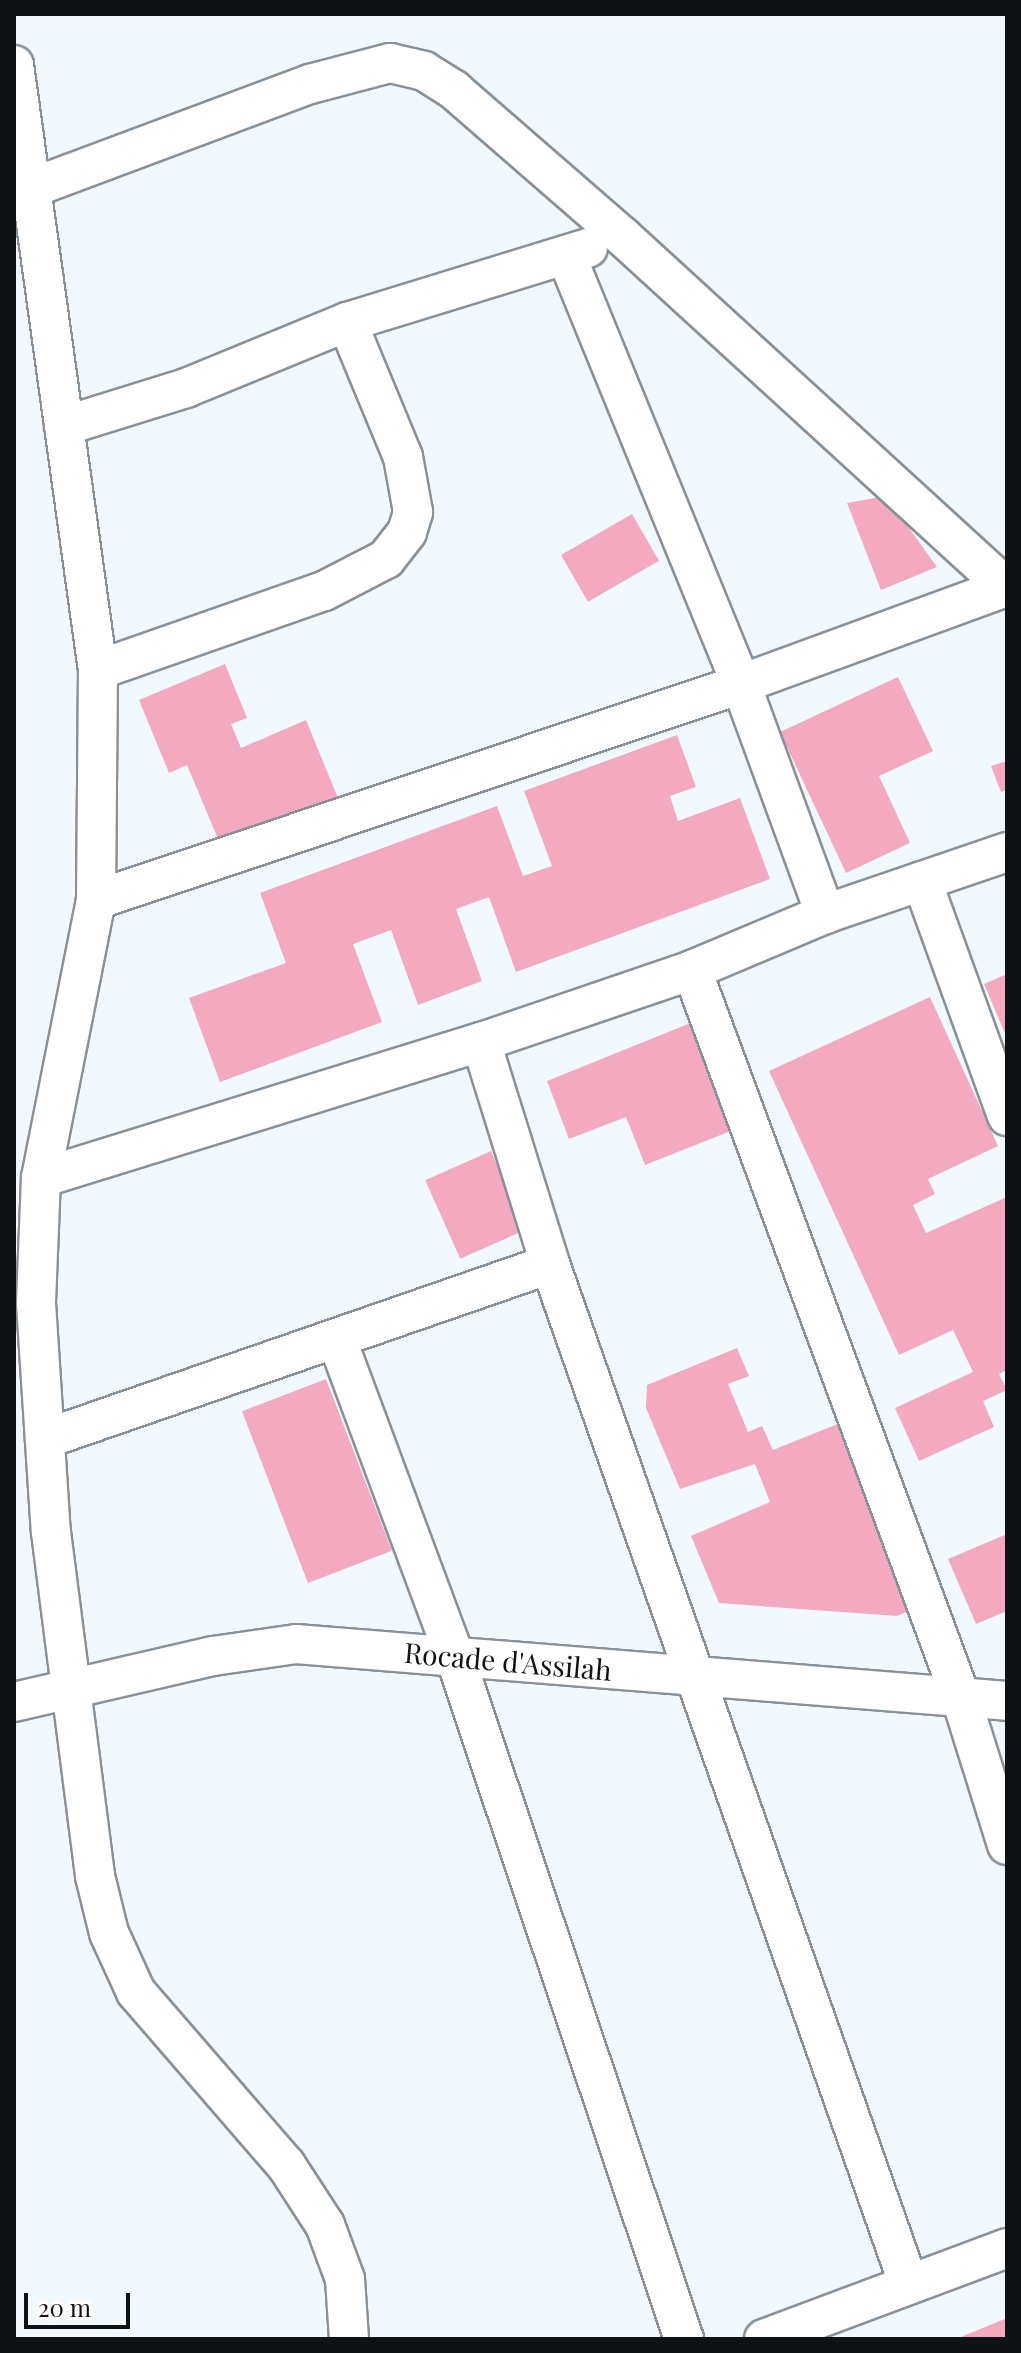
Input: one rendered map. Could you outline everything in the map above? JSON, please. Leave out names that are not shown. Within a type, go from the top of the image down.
[{"type":"street","points":[[29,189],[310,84],[390,63],[424,71],[454,90],[622,236],[1007,588],[741,684],[96,900]]},
{"type":"street","points":[[14,65],[98,670],[96,900],[41,1178],[36,1303],[51,1532],[74,1687],[95,1876],[109,1933],[136,1992],[286,2165],[325,2225],[345,2279],[349,2339]]},
{"type":"street","points":[[64,426],[186,388],[347,322],[622,236]]},
{"type":"street","points":[[566,255],[741,684],[825,914]]},
{"type":"street","points":[[98,670],[324,591],[386,559],[407,532],[413,512],[403,457],[347,322]]},
{"type":"street","points":[[41,1178],[481,1042],[692,970],[825,914],[1007,852]]},
{"type":"street","points":[[922,881],[1007,1116]]},
{"type":"street","points":[[692,970],[961,1698],[1007,1845]]},
{"type":"street","points":[[481,1042],[550,1264],[698,1676],[909,2285]]},
{"type":"street","points":[[45,1439],[550,1264]]},
{"type":"street","points":[[337,1340],[455,1657],[684,2339]]},
{"type":"street","name":"Rocade d'Assilah","points":[[14,1702],[213,1656],[296,1644],[1007,1701]]},
{"type":"street","points":[[764,2339],[1007,2248]]},
{"type":"building","points":[[886,496],[937,567],[881,590],[847,503]]},
{"type":"building","points":[[632,514],[659,561],[588,602],[561,555]]},
{"type":"building","points":[[225,664],[247,718],[231,724],[241,748],[306,720],[338,798],[221,846],[187,765],[169,773],[139,700]]},
{"type":"building","points":[[898,677],[933,751],[879,776],[910,843],[846,873],[780,732]]},
{"type":"building","points":[[677,735],[696,787],[670,796],[678,821],[740,798],[770,879],[516,972],[489,897],[456,909],[482,981],[418,1005],[391,930],[353,944],[382,1022],[220,1082],[189,998],[286,963],[260,893],[497,806],[523,876],[552,866],[524,791]]},
{"type":"building","points":[[1007,761],[1007,790],[1001,792],[991,766]]},
{"type":"building","points":[[1007,974],[1007,1038],[984,984]]},
{"type":"building","points":[[930,997],[998,1146],[928,1179],[935,1194],[913,1205],[926,1233],[1007,1197],[1007,1370],[999,1374],[1007,1390],[983,1401],[994,1427],[919,1461],[895,1408],[973,1372],[953,1330],[899,1355],[769,1071]]},
{"type":"building","points":[[698,1020],[741,1127],[645,1165],[626,1117],[569,1139],[547,1081]]},
{"type":"building","points":[[491,1151],[526,1230],[460,1259],[425,1180]]},
{"type":"building","points":[[737,1348],[749,1376],[728,1384],[748,1432],[762,1426],[773,1450],[845,1421],[921,1606],[897,1616],[719,1603],[691,1536],[770,1502],[755,1464],[680,1489],[646,1408],[647,1385]]},
{"type":"building","points":[[326,1379],[392,1551],[308,1583],[242,1411]]},
{"type":"building","points":[[1007,1534],[1007,1611],[976,1624],[948,1559]]},
{"type":"building","points":[[1007,2318],[1007,2339],[956,2339]]}]
